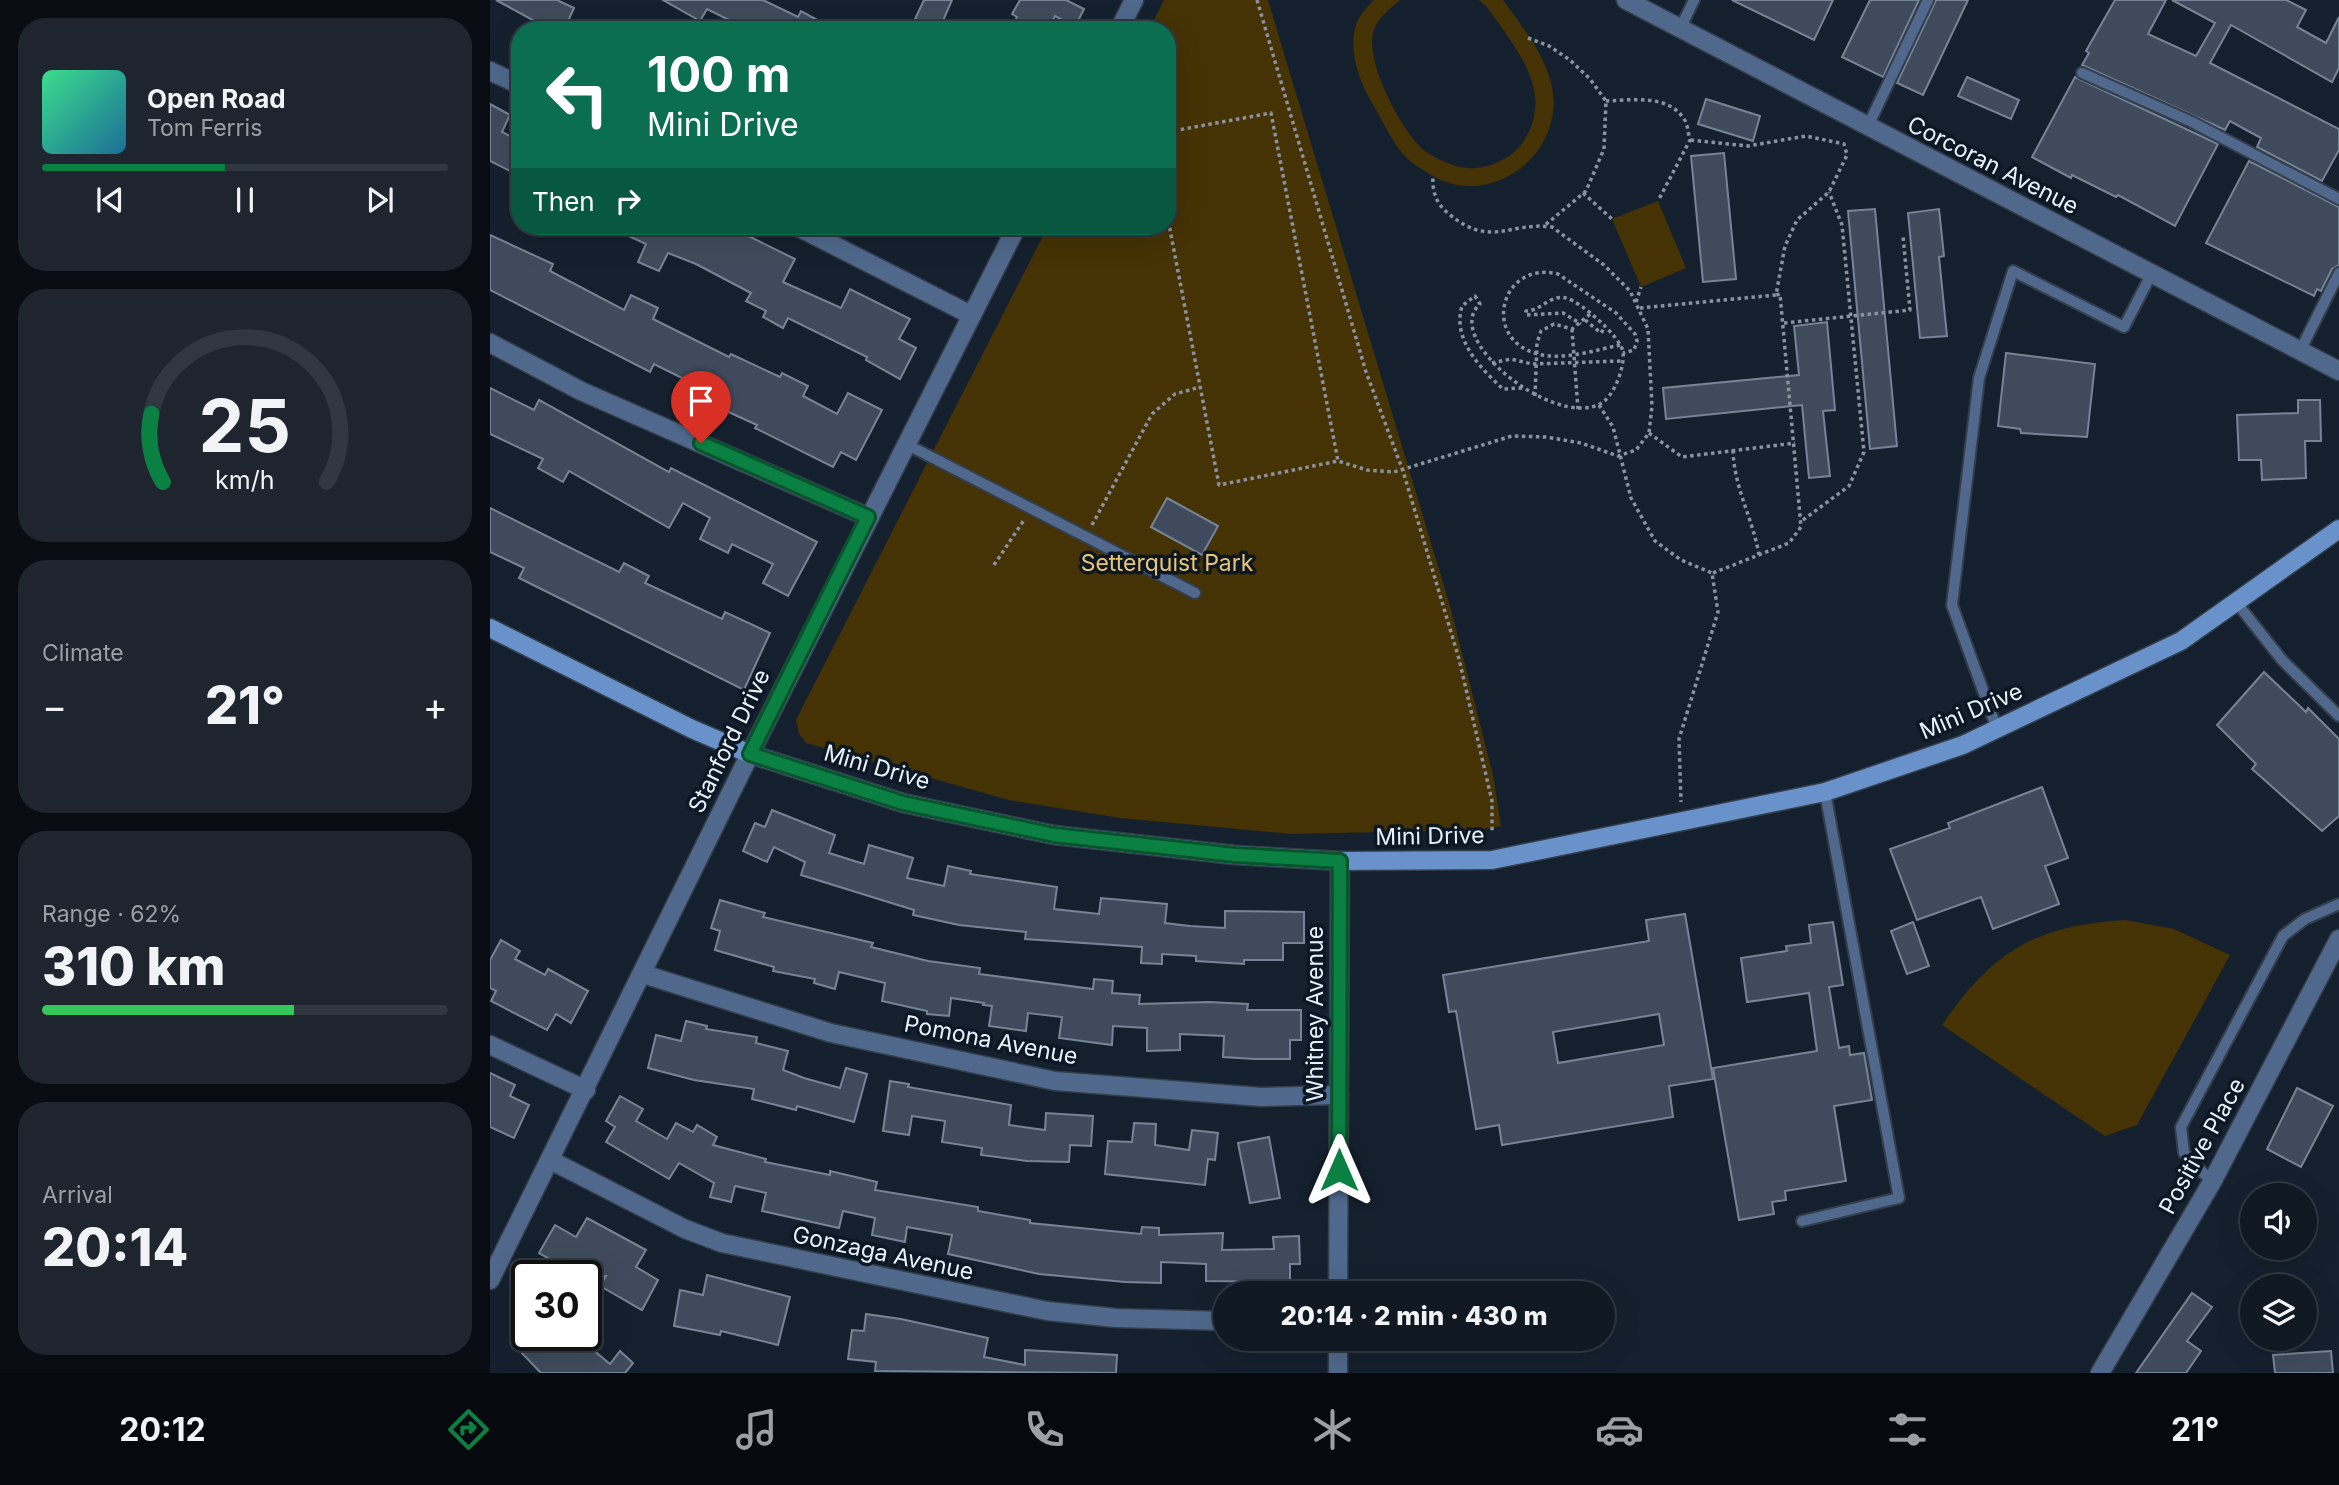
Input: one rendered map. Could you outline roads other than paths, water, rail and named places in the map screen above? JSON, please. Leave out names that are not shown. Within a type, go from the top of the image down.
[{"type":"street","points":[[1124,21],[1134,0]]},
{"type":"street","name":"Corcoran Avenue","points":[[1626,0],[1867,128],[2339,371]]},
{"type":"street","points":[[490,71],[511,81]]},
{"type":"street","points":[[814,235],[971,315]]},
{"type":"street","name":"Stanford Drive","points":[[490,1280],[868,517],[1012,235]]},
{"type":"street","points":[[490,343],[581,391],[868,517]]},
{"type":"street","name":"Mini Drive","points":[[490,628],[692,729],[750,754],[903,803],[1054,835],[1235,855],[1340,861],[1492,860],[1825,792],[1963,745],[2181,641],[2339,529]]},
{"type":"street","name":"Whitney Avenue","points":[[1338,1281],[1340,861]]},
{"type":"street","name":"Positive Place","points":[[2100,1373],[2212,1182],[2339,939]]},
{"type":"street","name":"Pomona Avenue","points":[[643,974],[831,1033],[1055,1081],[1261,1097],[1339,1095]]},
{"type":"street","points":[[490,1045],[586,1090]]},
{"type":"street","name":"Gonzaga Avenue","points":[[550,1160],[685,1229],[722,1243],[1047,1311],[1116,1318],[1213,1321]]},
{"type":"street","points":[[1338,1351],[1338,1373]]},
{"type":"lane","points":[[1680,29],[1694,0]]},
{"type":"lane","points":[[1867,128],[1927,0]]},
{"type":"lane","points":[[2082,73],[2192,122],[2339,198]]},
{"type":"lane","points":[[1997,729],[1952,604],[1979,378],[2013,271],[2124,327],[2152,273]]},
{"type":"lane","points":[[2300,351],[2339,273]]},
{"type":"lane","points":[[906,444],[1195,593]]},
{"type":"lane","points":[[2236,602],[2282,660],[2339,716]]},
{"type":"lane","points":[[1802,1221],[1899,1198],[1825,792]]},
{"type":"lane","points":[[2212,1182],[2184,1153],[2180,1127],[2283,936],[2305,919],[2339,904]]},
{"type":"park label","name":"Setterquist Park","points":[[1167,563]]}]
